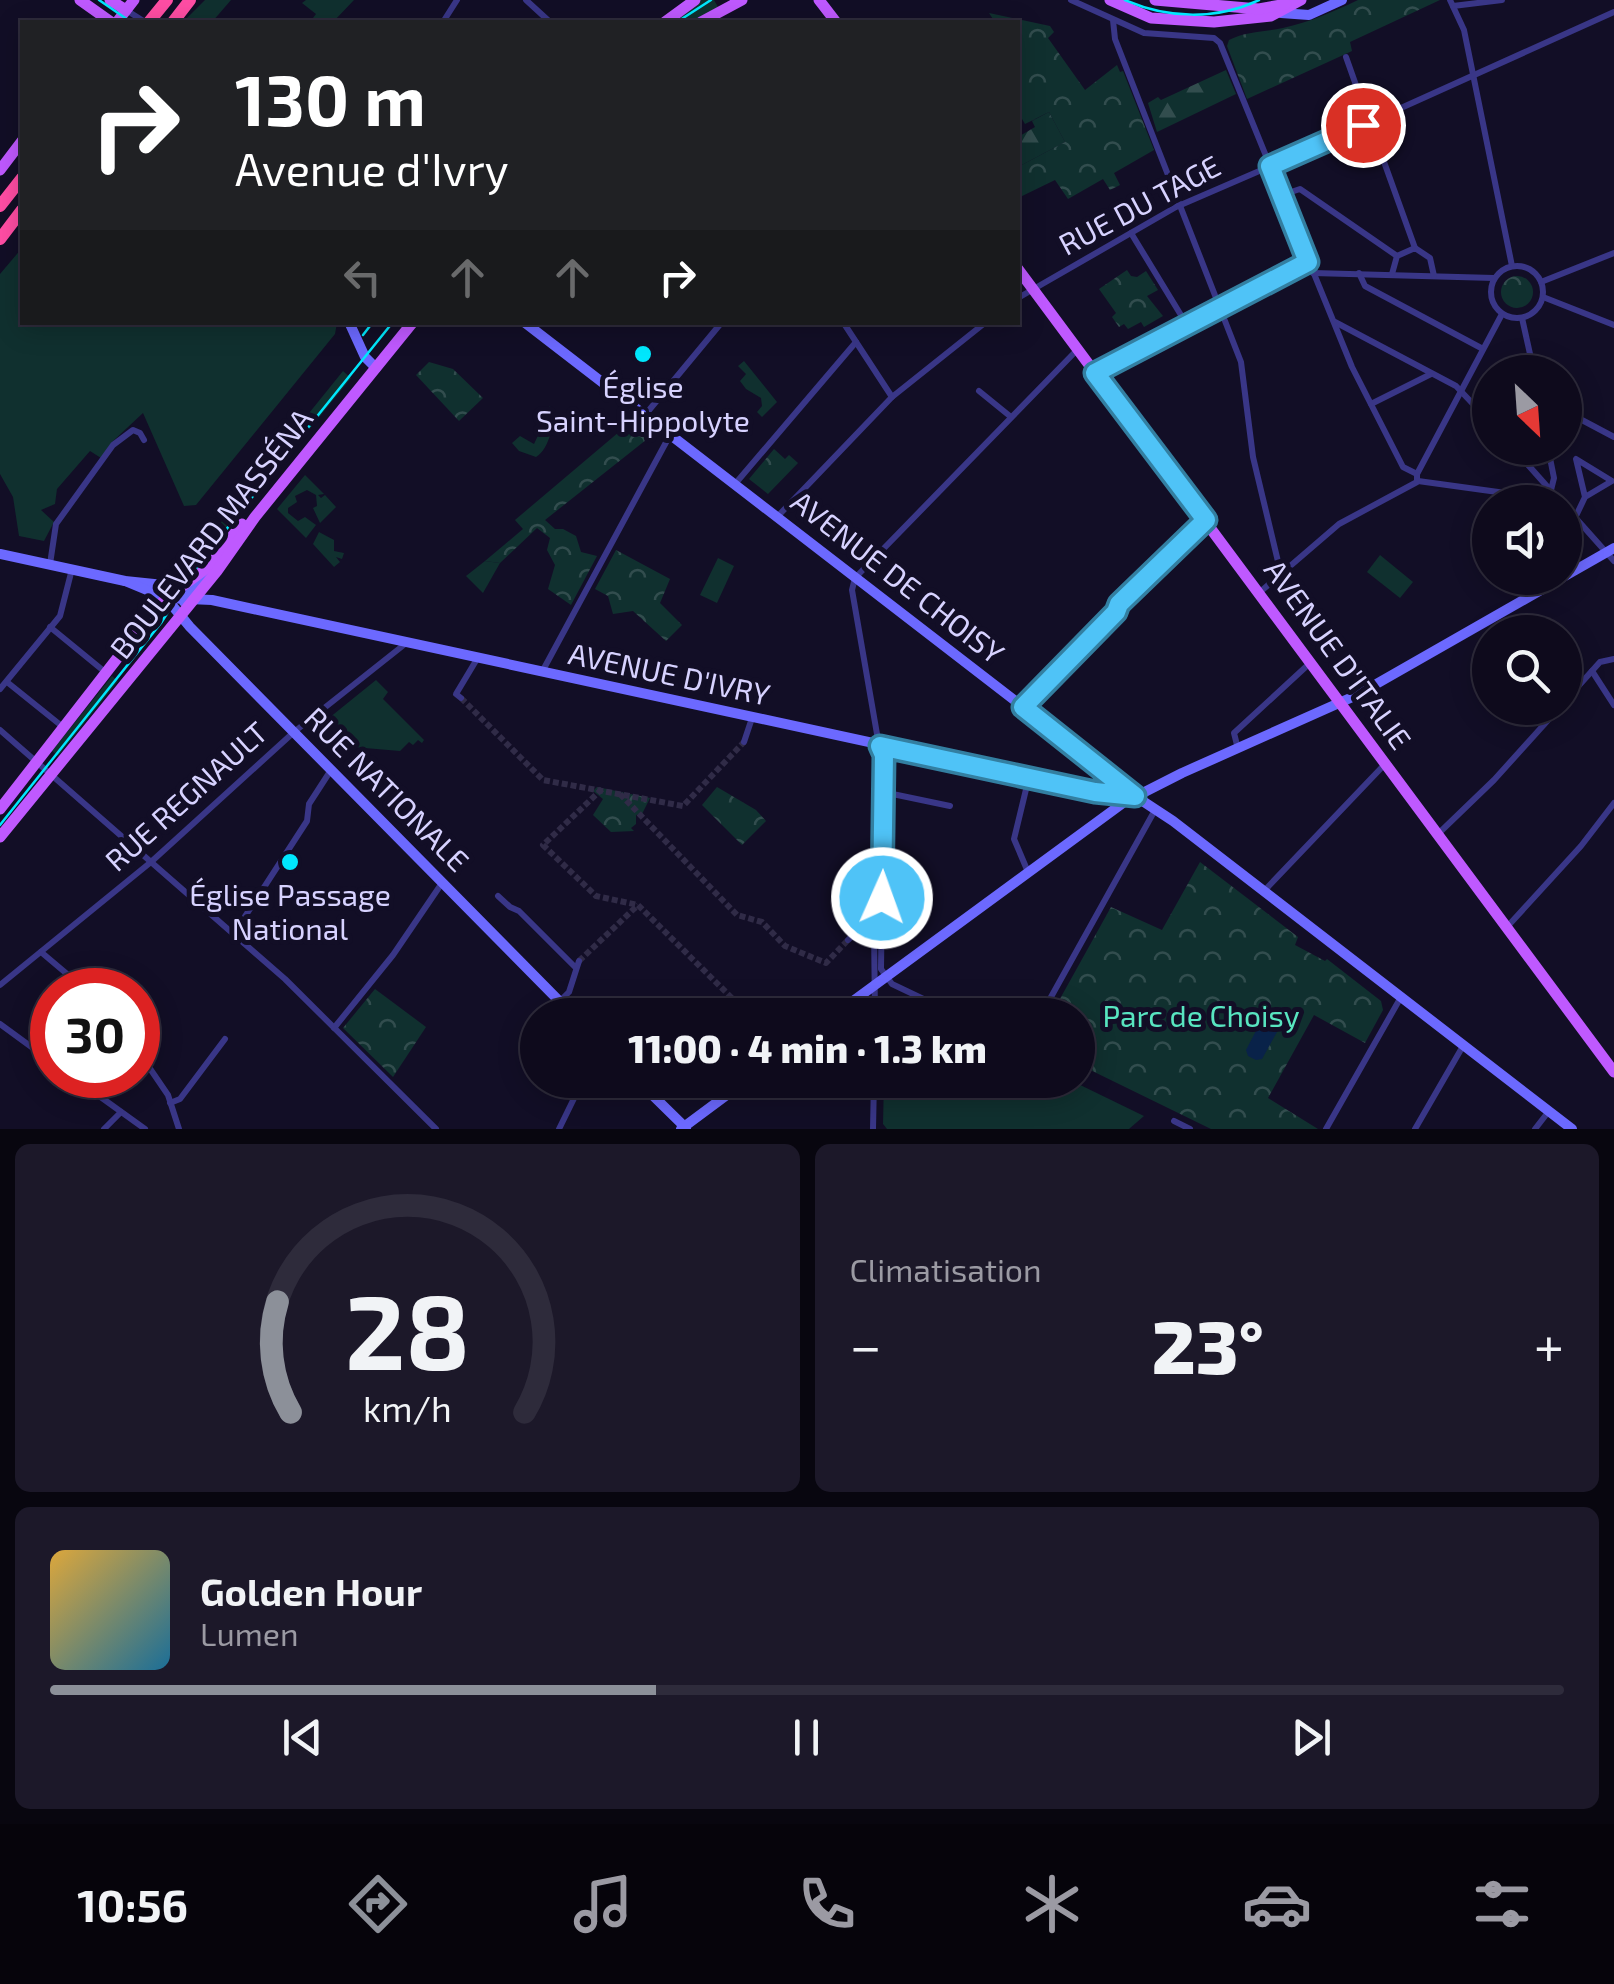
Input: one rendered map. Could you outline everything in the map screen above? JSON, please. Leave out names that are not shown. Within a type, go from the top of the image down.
[{"type":"highway","points":[[130,17],[167,0]]},
{"type":"highway","points":[[182,12],[198,0]]},
{"type":"highway","points":[[0,206],[20,181]]},
{"type":"highway","points":[[0,239],[20,213]]},
{"type":"main road","points":[[80,0],[130,17]]},
{"type":"main road","points":[[110,0],[130,17]]},
{"type":"main road","points":[[668,20],[695,0]]},
{"type":"main road","points":[[705,20],[742,0]]},
{"type":"main road","points":[[819,0],[834,20]]},
{"type":"main road","points":[[1110,0],[1164,20],[1309,15],[1342,0]]},
{"type":"main road","points":[[1280,13],[1300,0]]},
{"type":"main road","points":[[1163,1],[1236,3],[1260,10],[1300,0]]},
{"type":"main road","points":[[2,162],[20,143]]},
{"type":"main road","name":"AVENUE D'ITALIE","points":[[1020,272],[1614,1072]]},
{"type":"main road","points":[[352,325],[373,366]]},
{"type":"main road","name":"BOULEVARD MASSÉNA","points":[[0,809],[166,598],[187,595],[373,366],[401,325]]},
{"type":"main road","name":"BOULEVARD MASSÉNA","points":[[0,837],[178,614],[206,570],[410,325]]},
{"type":"main road","name":"AVENUE DE CHOISY","points":[[528,325],[1572,1129]]},
{"type":"main road","points":[[0,554],[125,581],[166,598]]},
{"type":"main road","points":[[1582,568],[1612,554]]},
{"type":"main road","name":"AVENUE D'IVRY","points":[[125,581],[880,746],[1135,796]]},
{"type":"main road","points":[[857,998],[1135,796],[1342,703],[1532,595]]},
{"type":"main road","name":"RUE NATIONALE","points":[[166,598],[556,998]]},
{"type":"main road","points":[[655,1098],[684,1128],[723,1098]]},
{"type":"street","points":[[526,0],[548,20]]},
{"type":"street","points":[[673,0],[677,14]]},
{"type":"street","points":[[1071,0],[1144,33],[1214,38],[1220,43],[1312,273],[1403,467],[1414,480],[1472,488]]},
{"type":"street","points":[[1502,0],[1452,3],[1464,30],[1512,266]]},
{"type":"street","points":[[1162,34],[1163,1]]},
{"type":"street","points":[[1231,20],[1236,3]]},
{"type":"street","points":[[1367,122],[1372,116],[1381,117],[1614,12]]},
{"type":"street","points":[[1113,20],[1116,39],[1241,362],[1253,457],[1282,574]]},
{"type":"street","points":[[1346,57],[1415,248],[1430,258],[1434,276]]},
{"type":"street","points":[[1374,134],[1383,130],[1381,117]]},
{"type":"street","name":"RUE DU TAGE","points":[[1020,297],[1181,205],[1367,122]]},
{"type":"street","points":[[1282,195],[1300,189],[1398,256]]},
{"type":"street","points":[[1131,233],[1187,325]]},
{"type":"street","points":[[1392,274],[1398,256],[1415,248]]},
{"type":"street","points":[[1541,282],[1614,253]]},
{"type":"street","points":[[1095,373],[1308,262]]},
{"type":"street","points":[[1312,273],[1494,278],[1512,266],[1531,270],[1541,282],[1542,297],[1536,309],[1522,318],[1502,314],[1491,295],[1494,278]]},
{"type":"street","points":[[1358,274],[1365,286],[1484,349]]},
{"type":"street","points":[[1542,297],[1614,325]]},
{"type":"street","points":[[1260,592],[1339,524],[1414,480],[1502,314]]},
{"type":"street","points":[[1522,318],[1530,355]]},
{"type":"street","points":[[1334,322],[1462,390],[1472,401]]},
{"type":"street","points":[[644,416],[720,325]]},
{"type":"street","points":[[845,325],[892,397]]},
{"type":"street","points":[[777,517],[892,397],[982,325]]},
{"type":"street","points":[[734,484],[856,342]]},
{"type":"street","points":[[874,998],[884,755],[852,590],[856,578],[1076,350]]},
{"type":"street","points":[[1371,404],[1432,374]]},
{"type":"street","points":[[979,391],[1011,417]]},
{"type":"street","points":[[1582,420],[1614,437]]},
{"type":"street","points":[[50,565],[56,524],[114,445],[132,430],[144,440]]},
{"type":"street","points":[[541,673],[670,435]]},
{"type":"street","points":[[1582,504],[1612,481],[1576,456],[1585,498]]},
{"type":"street","points":[[1528,465],[1546,485]]},
{"type":"street","points":[[1023,707],[1116,612],[1119,604],[1206,520]]},
{"type":"street","points":[[1582,525],[1612,554]]},
{"type":"street","points":[[0,689],[60,616],[72,570]]},
{"type":"street","points":[[50,627],[105,672]]},
{"type":"street","name":"RUE REGNAULT","points":[[0,985],[151,862],[294,732],[405,644]]},
{"type":"street","points":[[1582,682],[1600,662],[1614,658]]},
{"type":"street","points":[[461,698],[456,694],[477,659]]},
{"type":"street","points":[[1238,748],[1234,732],[1311,662]]},
{"type":"street","points":[[1592,671],[1614,704]]},
{"type":"street","points":[[6,682],[64,728]]},
{"type":"street","points":[[744,742],[752,718]]},
{"type":"street","points":[[1438,834],[1544,725]]},
{"type":"street","points":[[0,730],[233,935],[436,1129]]},
{"type":"street","points":[[1263,892],[1386,763]]},
{"type":"street","points":[[233,935],[307,821],[310,804],[331,770]]},
{"type":"street","points":[[1028,777],[1014,839],[1028,872]]},
{"type":"street","points":[[883,792],[950,806]]},
{"type":"street","points":[[1507,927],[1581,846],[1614,803]]},
{"type":"street","points":[[1051,998],[1155,810]]},
{"type":"street","points":[[334,1028],[393,956],[442,884]]},
{"type":"street","points":[[498,896],[577,964],[564,998]]},
{"type":"street","points":[[848,940],[858,930],[878,928]]},
{"type":"street","points":[[878,928],[880,962],[886,978],[921,998]]},
{"type":"street","points":[[41,952],[60,968]]},
{"type":"street","points":[[1326,1129],[1400,997]]},
{"type":"street","points":[[0,1024],[30,1046]]},
{"type":"street","points":[[170,1103],[180,1099],[225,1039]]},
{"type":"street","points":[[1415,1129],[1463,1045]]},
{"type":"street","points":[[160,1087],[179,1129]]},
{"type":"street","points":[[102,1098],[145,1129]]},
{"type":"street","points":[[559,1129],[574,1098]]},
{"type":"street","points":[[873,1129],[874,1098]]},
{"type":"street","points":[[1534,1129],[1549,1111]]},
{"type":"street","points":[[104,1129],[121,1112]]},
{"type":"street","points":[[1174,1121],[1190,1129]]},
{"type":"green space","points":[[205,0],[231,0],[214,20],[185,20]]},
{"type":"green space","points":[[354,0],[335,20],[312,20],[316,14],[302,3]]},
{"type":"green space","points":[[701,0],[714,0],[718,7],[696,20],[674,20]]},
{"type":"green space","points":[[1358,0],[1440,0],[1350,42],[1352,51],[1247,99],[1227,46],[1229,40],[1303,23]]},
{"type":"green space","points":[[989,13],[1050,26],[1054,32],[1048,38],[1085,90],[1117,65],[1123,71],[1154,150],[1114,173],[1120,185],[1110,190],[1103,179],[1068,199],[1055,180],[1020,197],[1020,166],[1065,142],[1049,112],[1025,124],[1020,115],[1020,20],[994,20]]},
{"type":"green space","points":[[1226,70],[1236,94],[1157,132],[1148,103]]},
{"type":"green space","points":[[1049,112],[1065,142],[1020,166],[1020,136],[1035,127],[1032,121]]},
{"type":"green space","points":[[20,250],[20,325],[337,325],[335,334],[196,505],[184,506],[143,413],[101,458],[90,451],[57,489],[55,504],[41,510],[54,522],[44,541],[19,536],[13,497],[0,474],[0,274]]},
{"type":"green space","points":[[1127,270],[1137,277],[1146,271],[1158,290],[1147,296],[1163,316],[1144,327],[1141,322],[1128,329],[1124,324],[1119,327],[1112,317],[1116,313],[1099,289]]},
{"type":"green space","points":[[1517,276],[1529,280],[1533,292],[1529,304],[1517,308],[1505,304],[1501,292],[1505,280]]},
{"type":"green space","points":[[744,361],[777,402],[762,417],[757,412],[762,406],[761,398],[740,381],[746,374],[738,366]]},
{"type":"green space","points":[[429,362],[453,369],[483,398],[459,421],[416,375]]},
{"type":"green space","points":[[343,371],[351,378],[205,558],[197,552]]},
{"type":"green space","points":[[550,406],[552,426],[541,453],[536,457],[519,451],[512,443],[520,436],[534,444],[541,429],[540,416]]},
{"type":"green space","points":[[632,421],[651,436],[545,520],[555,529],[576,536],[581,552],[597,556],[571,605],[548,589],[555,565],[547,550],[550,538],[537,528],[500,563],[485,561],[523,529],[515,520]]},
{"type":"green space","points":[[774,449],[785,459],[789,455],[798,463],[768,494],[749,479]]},
{"type":"green space","points":[[305,475],[324,494],[318,495],[325,495],[336,507],[320,523],[313,508],[317,506],[316,495],[307,490],[295,496],[297,502],[288,508],[288,513],[298,521],[305,517],[316,525],[306,538],[277,509]]},
{"type":"green space","points":[[319,532],[334,540],[334,551],[344,553],[342,559],[336,557],[340,562],[334,567],[313,544]]},
{"type":"green space","points":[[616,550],[670,579],[660,603],[682,625],[666,641],[633,611],[613,614],[608,596],[595,589]]},
{"type":"green space","points":[[1380,555],[1413,582],[1400,598],[1367,572]]},
{"type":"green space","points":[[718,558],[734,566],[717,603],[700,595]]},
{"type":"green space","points":[[485,561],[500,563],[483,593],[466,576]]},
{"type":"green space","points":[[112,676],[118,681],[58,756],[52,751]]},
{"type":"green space","points":[[376,680],[388,692],[383,699],[424,740],[422,743],[409,742],[400,751],[353,747],[329,718]]},
{"type":"green space","points":[[597,787],[650,798],[642,814],[636,815],[636,824],[631,828],[634,831],[611,832],[593,815],[603,799],[593,791]]},
{"type":"green space","points":[[717,787],[756,810],[766,821],[742,845],[702,805]]},
{"type":"green space","name":"Parc de Choisy","points":[[1200,862],[1298,937],[1295,945],[1327,959],[1381,1001],[1383,1010],[1365,1043],[1314,1015],[1268,1098],[1318,1129],[1211,1129],[1095,1072],[1095,998],[1060,998],[1111,907],[1162,930]]},
{"type":"green space","points":[[375,989],[426,1027],[393,1077],[343,1028]]},
{"type":"green space","points":[[1095,1092],[1144,1116],[1129,1129],[887,1129],[883,1124],[884,1098],[1095,1098]]},
{"type":"water","points":[[1266,1022],[1277,1032],[1262,1059],[1256,1060],[1246,1050],[1260,1023]]},
{"type":"tunnel","points":[[461,698],[543,780],[683,806],[744,742]]},
{"type":"tunnel","points":[[602,789],[543,845],[596,896],[638,905],[732,998]]},
{"type":"tunnel","points":[[620,794],[737,915],[762,922],[785,946],[826,963],[848,940]]},
{"type":"tunnel","points":[[579,961],[638,905]]},
{"type":"tram line","points":[[99,0],[128,20]]},
{"type":"tram line","points":[[680,20],[711,0]]},
{"type":"tram line","points":[[1125,0],[1158,11],[1192,15],[1226,11],[1259,0]]},
{"type":"tram line","points":[[363,335],[371,325]]},
{"type":"tram line","points":[[0,825],[161,623],[200,562],[391,325]]},
{"type":"place","name":"Église Saint-Hippolyte","points":[[643,354]]},
{"type":"place","name":"Église Passage National","points":[[290,862]]},
{"type":"route","points":[[882,898],[884,755],[880,746],[1095,792],[1135,796],[1023,707],[1116,612],[1119,604],[1206,520],[1095,373],[1308,262],[1270,166],[1363,125]]}]
